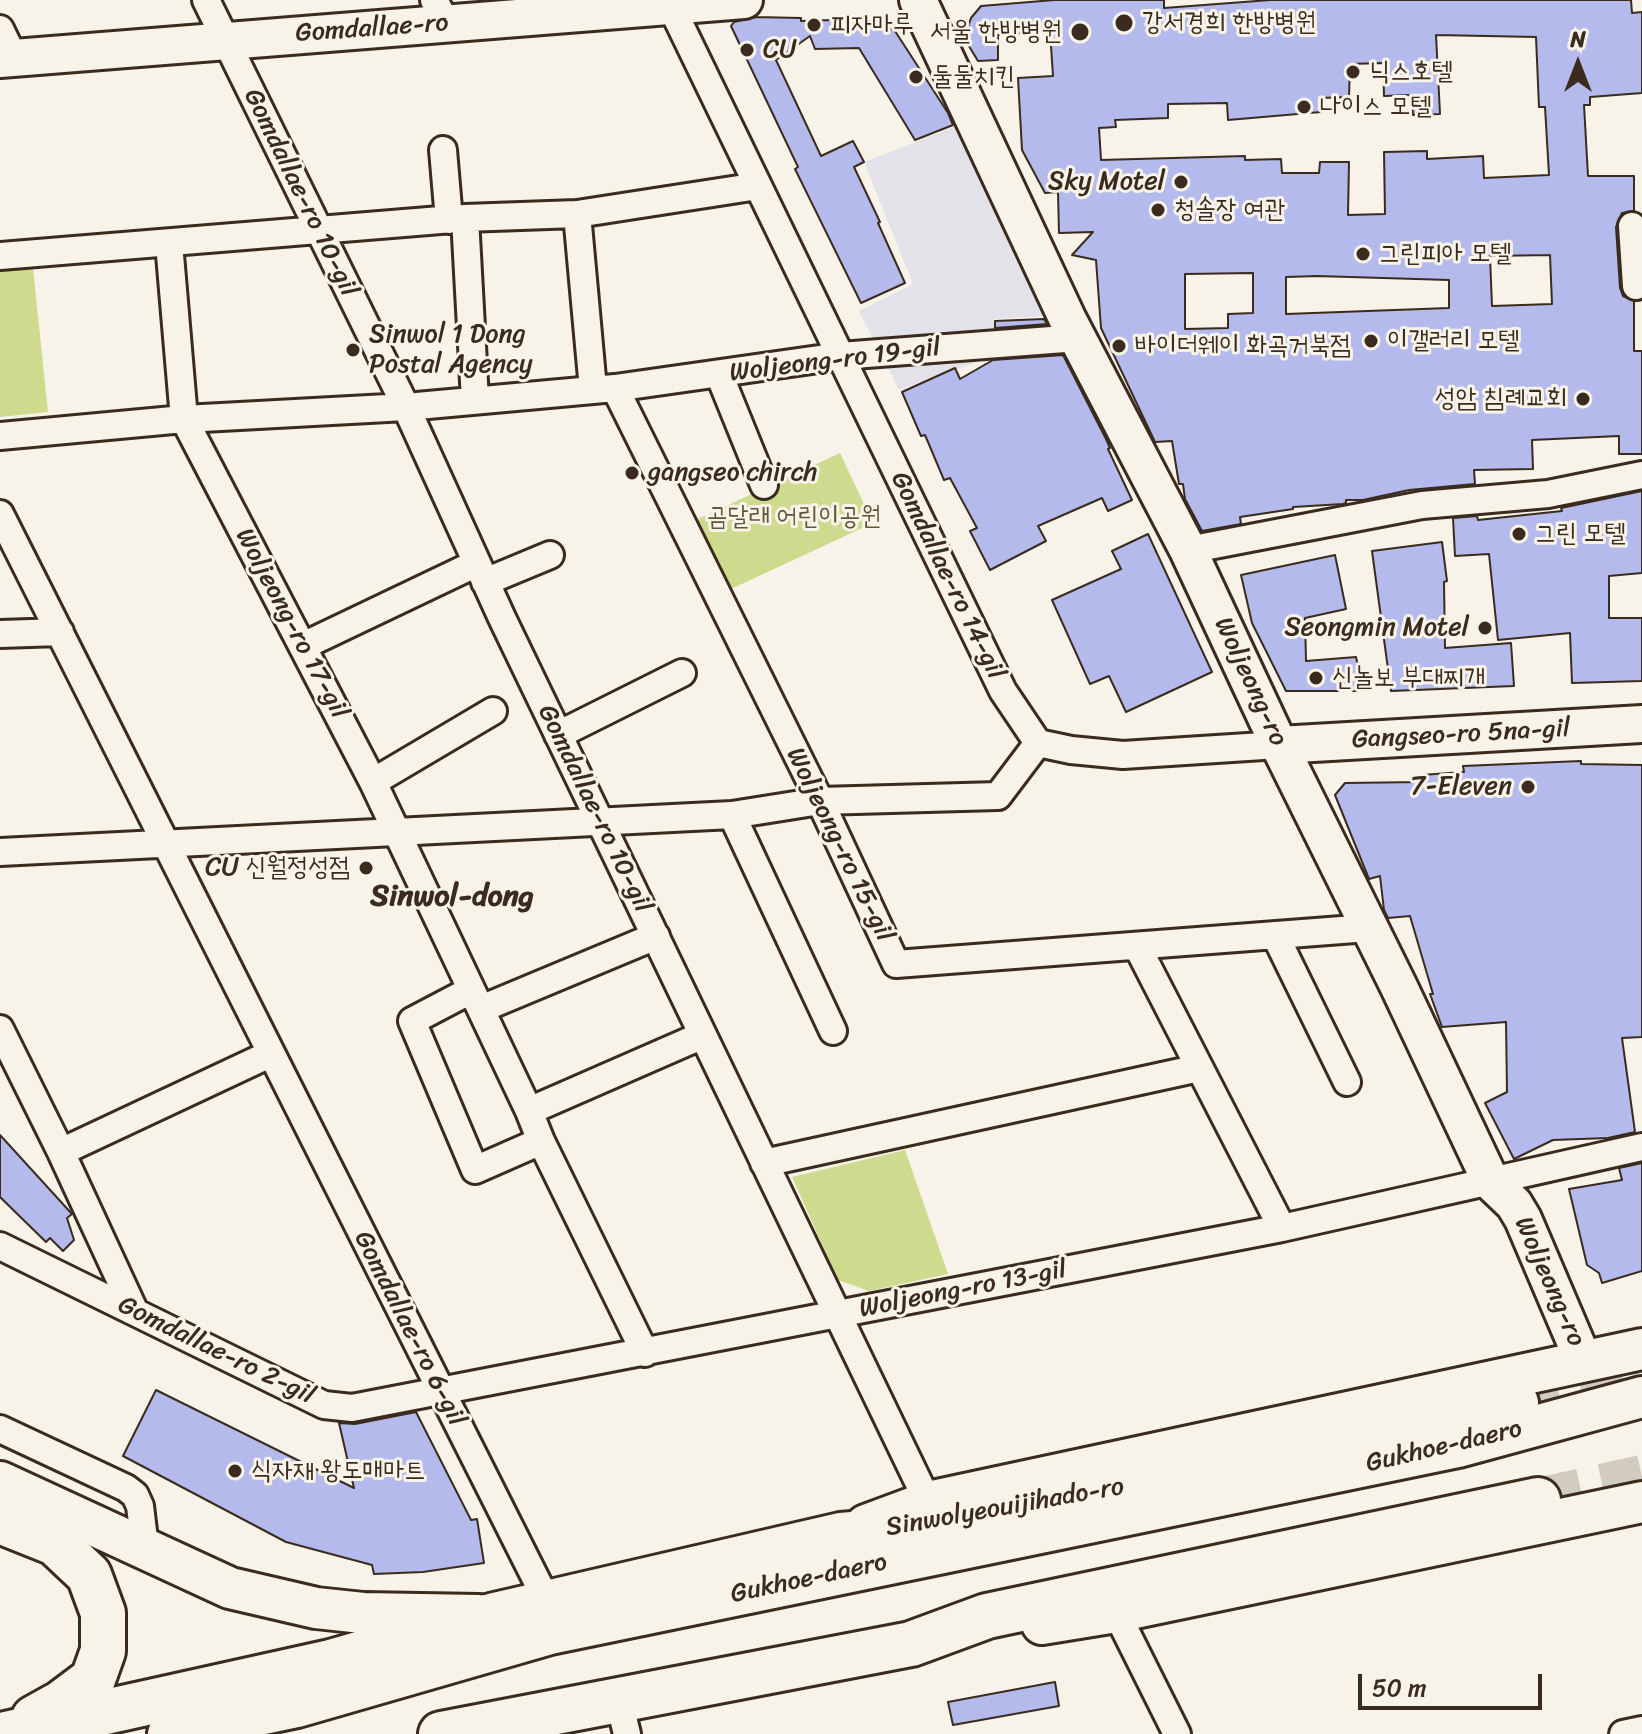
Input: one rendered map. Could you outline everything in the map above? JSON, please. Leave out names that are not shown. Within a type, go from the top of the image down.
[{"type":"highway","name":"Sinwolyeouijihado-ro","points":[[6,1734],[331,1662],[495,1615],[841,1535],[935,1527],[1516,1403]]},
{"type":"highway","points":[[441,1734],[623,1717],[911,1644],[987,1616],[1538,1500]]},
{"type":"highway","points":[[0,1521],[55,1543],[89,1575],[103,1613],[103,1651],[93,1679],[61,1703],[6,1734]]},
{"type":"main road","points":[[841,1535],[928,1502],[1642,1349]]},
{"type":"main road","name":"Gukhoe-daero","points":[[168,1734],[297,1707],[550,1634],[1458,1447],[1642,1397]]},
{"type":"main road","name":"Gukhoe-daero","points":[[258,1734],[551,1651],[1434,1469],[1642,1413]]},
{"type":"main road","points":[[0,1482],[230,1588],[316,1608],[363,1613],[495,1615]]},
{"type":"main road","points":[[911,1644],[1116,1612],[1642,1502]]},
{"type":"street","name":"Gomdallae-ro 10-gil","points":[[206,0],[406,407],[558,735],[928,1502]]},
{"type":"street","name":"Gomdallae-ro","points":[[5,49],[226,41],[440,12],[744,0]]},
{"type":"street","name":"Woljeong-ro","points":[[918,0],[1078,338],[1188,550],[1491,1182],[1514,1204],[1523,1219],[1584,1362]]},
{"type":"street","name":"Gomdallae-ro 14-gil","points":[[669,3],[1003,691],[1038,743]]},
{"type":"street","points":[[443,150],[457,219],[475,400]]},
{"type":"street","points":[[0,256],[457,219],[577,214],[758,186]]},
{"type":"street","points":[[577,214],[604,389]]},
{"type":"street","points":[[1632,226],[1636,286]]},
{"type":"street","points":[[169,243],[184,419]]},
{"type":"street","name":"Woljeong-ro 19-gil","points":[[0,436],[184,419],[406,407],[604,389],[840,356],[1078,338]]},
{"type":"street","points":[[719,374],[764,485]]},
{"type":"street","name":"Woljeong-ro 15-gil","points":[[604,389],[820,801],[896,964],[1368,928]]},
{"type":"street","name":"Woljeong-ro 17-gil","points":[[184,419],[396,831]]},
{"type":"street","points":[[1188,550],[1422,505],[1548,494],[1642,475]]},
{"type":"street","name":"Gomdallae-ro 6-gil","points":[[0,514],[548,1603]]},
{"type":"street","points":[[303,646],[481,572],[550,555]]},
{"type":"street","points":[[0,634],[60,632]]},
{"type":"street","points":[[558,735],[682,673]]},
{"type":"street","points":[[373,782],[493,711]]},
{"type":"street","name":"Gangseo-ro 5na-gil","points":[[1279,745],[1642,724]]},
{"type":"street","points":[[0,852],[732,815],[820,801],[998,796],[1038,743],[1123,755],[1279,745]]},
{"type":"street","points":[[732,815],[833,1031]]},
{"type":"street","points":[[396,831],[541,1141],[645,1353]]},
{"type":"street","points":[[1275,935],[1347,1082]]},
{"type":"street","points":[[541,1141],[475,1170],[412,1021],[656,936]]},
{"type":"street","points":[[1137,946],[1282,1228]]},
{"type":"street","points":[[0,1029],[134,1310]]},
{"type":"street","points":[[529,1111],[703,1035]]},
{"type":"street","points":[[61,1152],[270,1054]]},
{"type":"street","points":[[764,1163],[1199,1068]]},
{"type":"street","name":"Woljeong-ro 13-gil","points":[[441,1392],[1282,1228],[1642,1147]]},
{"type":"street","name":"Gomdallae-ro 2-gil","points":[[0,1246],[324,1405],[352,1408],[441,1392]]},
{"type":"street","points":[[0,1429],[135,1495],[140,1506],[145,1548]]},
{"type":"street","points":[[1116,1612],[1177,1734]]},
{"type":"street","points":[[1623,1734],[1642,1730]]},
{"type":"shaded area","points":[[957,126],[1047,316],[994,319],[994,356],[899,390],[859,311],[913,284],[864,162]]},
{"type":"green space","points":[[32,259],[48,412],[0,417],[0,263]]},
{"type":"green space","name":"곰달래 어린이공원","points":[[840,453],[873,523],[716,596],[683,526]]},
{"type":"green space","points":[[905,1150],[948,1274],[869,1291],[838,1280],[792,1177]]},
{"type":"building","points":[[1054,0],[1164,0],[1164,8],[1270,0],[1631,0],[1632,13],[1642,12],[1642,93],[1590,97],[1590,105],[1584,105],[1588,176],[1634,176],[1634,211],[1622,213],[1616,227],[1620,288],[1623,296],[1634,301],[1634,351],[1642,351],[1642,454],[1619,454],[1619,436],[1532,440],[1533,469],[1474,470],[1475,484],[1409,490],[1363,500],[1346,500],[1343,504],[1293,507],[1240,517],[1241,524],[1202,531],[1185,499],[1183,484],[1179,484],[1172,441],[1155,442],[1101,328],[1096,260],[1072,255],[1093,232],[1059,233],[1058,192],[1045,193],[1022,150],[1018,78],[1053,76],[1050,31],[998,35],[998,60],[978,61],[964,38],[971,18],[981,6]],"holes":[[[1436,35],[1536,37],[1539,107],[1545,107],[1549,175],[1484,178],[1483,156],[1427,159],[1427,151],[1384,152],[1385,214],[1348,215],[1349,162],[1320,162],[1319,173],[1282,173],[1281,159],[1245,160],[1245,156],[1101,160],[1099,128],[1116,127],[1115,120],[1168,118],[1168,104],[1227,103],[1228,120],[1321,112],[1320,98],[1349,97],[1350,64],[1383,63],[1384,96],[1412,95],[1413,115],[1440,114]],[[1550,255],[1552,304],[1492,306],[1490,256]],[[1253,273],[1253,313],[1228,314],[1228,328],[1185,329],[1185,274]],[[1286,277],[1449,280],[1449,308],[1286,314]]]},
{"type":"building","points":[[756,17],[801,18],[801,21],[867,19],[895,31],[948,113],[953,125],[915,140],[859,48],[815,49],[810,36],[776,60],[821,156],[853,141],[864,162],[854,167],[905,283],[861,303],[795,169],[798,167],[731,26],[734,22]]},
{"type":"building","points":[[1044,319],[1047,324],[995,328],[995,321]]},
{"type":"building","points":[[1063,355],[1106,439],[1132,500],[1108,511],[1102,498],[1038,526],[1046,541],[990,570],[970,531],[977,528],[950,478],[944,480],[902,392],[955,368],[960,379],[993,360]]},
{"type":"building","points":[[1642,491],[1642,573],[1609,576],[1609,618],[1642,618],[1642,681],[1572,683],[1570,633],[1498,640],[1489,554],[1455,556],[1453,518],[1477,516],[1478,520],[1562,511],[1561,508]]},
{"type":"building","points":[[1148,534],[1212,672],[1126,712],[1109,676],[1090,684],[1052,600],[1121,569],[1112,551]]},
{"type":"building","points":[[1442,542],[1447,581],[1444,582],[1445,648],[1511,643],[1514,686],[1391,691],[1372,551]]},
{"type":"building","points":[[1335,555],[1346,609],[1305,618],[1306,661],[1356,657],[1363,691],[1286,691],[1252,623],[1241,575]]},
{"type":"building","points":[[1581,761],[1581,764],[1642,765],[1642,1037],[1622,1038],[1635,1132],[1608,1138],[1553,1140],[1514,1159],[1485,1103],[1507,1092],[1506,1022],[1442,1027],[1410,916],[1388,918],[1384,910],[1380,876],[1369,879],[1335,795],[1345,783],[1422,782],[1421,775],[1464,772],[1463,766]]},
{"type":"building","points":[[0,1135],[72,1214],[67,1218],[74,1240],[63,1251],[50,1238],[46,1242],[0,1197]]},
{"type":"building","points":[[1642,1163],[1642,1271],[1602,1283],[1599,1273],[1587,1265],[1569,1189],[1622,1180],[1619,1168]]},
{"type":"building","points":[[156,1390],[354,1488],[339,1423],[355,1424],[416,1412],[471,1520],[477,1519],[484,1563],[423,1572],[374,1574],[372,1565],[286,1542],[123,1456]]},
{"type":"building","points":[[1055,1682],[1059,1706],[953,1725],[948,1702]]},
{"type":"tunnel","points":[[1516,1403],[1642,1377]]},
{"type":"tunnel","points":[[1538,1500],[1642,1477]]},
{"type":"place","name":"강서경희 한방병원","points":[[1124,23]]},
{"type":"place","name":"피자마루","points":[[814,25]]},
{"type":"place","name":"서울 한방병원","points":[[1080,32]]},
{"type":"place","name":"CU","points":[[747,50]]},
{"type":"place","name":"닉스호텔","points":[[1353,72]]},
{"type":"place","name":"둘둘치킨","points":[[916,77]]},
{"type":"place","name":"나이스 모텔","points":[[1304,107]]},
{"type":"place","name":"Sky Motel","points":[[1181,182]]},
{"type":"place","name":"청솔장 여관","points":[[1158,210]]},
{"type":"place","name":"그린피아 모텔","points":[[1363,254]]},
{"type":"place","name":"이갤러리 모텔","points":[[1371,341]]},
{"type":"place","name":"바이더웨이 화곡거북점","points":[[1119,346]]},
{"type":"place","name":"Sinwol 1 Dong Postal Agency","points":[[353,350]]},
{"type":"place","name":"성암 침례교회","points":[[1583,399]]},
{"type":"place","name":"gangseo chirch","points":[[632,473]]},
{"type":"place","name":"그린 모텔","points":[[1519,534]]},
{"type":"place","name":"Seongmin Motel","points":[[1485,628]]},
{"type":"place","name":"신놀보 부대찌개","points":[[1316,678]]},
{"type":"place","name":"7-Eleven","points":[[1528,787]]},
{"type":"place","name":"CU 신월정성점","points":[[366,868]]},
{"type":"place","name":"식자재 왕도매마트","points":[[235,1471]]},
{"type":"district","name":"Sinwol-dong","points":[[452,897]]}]
